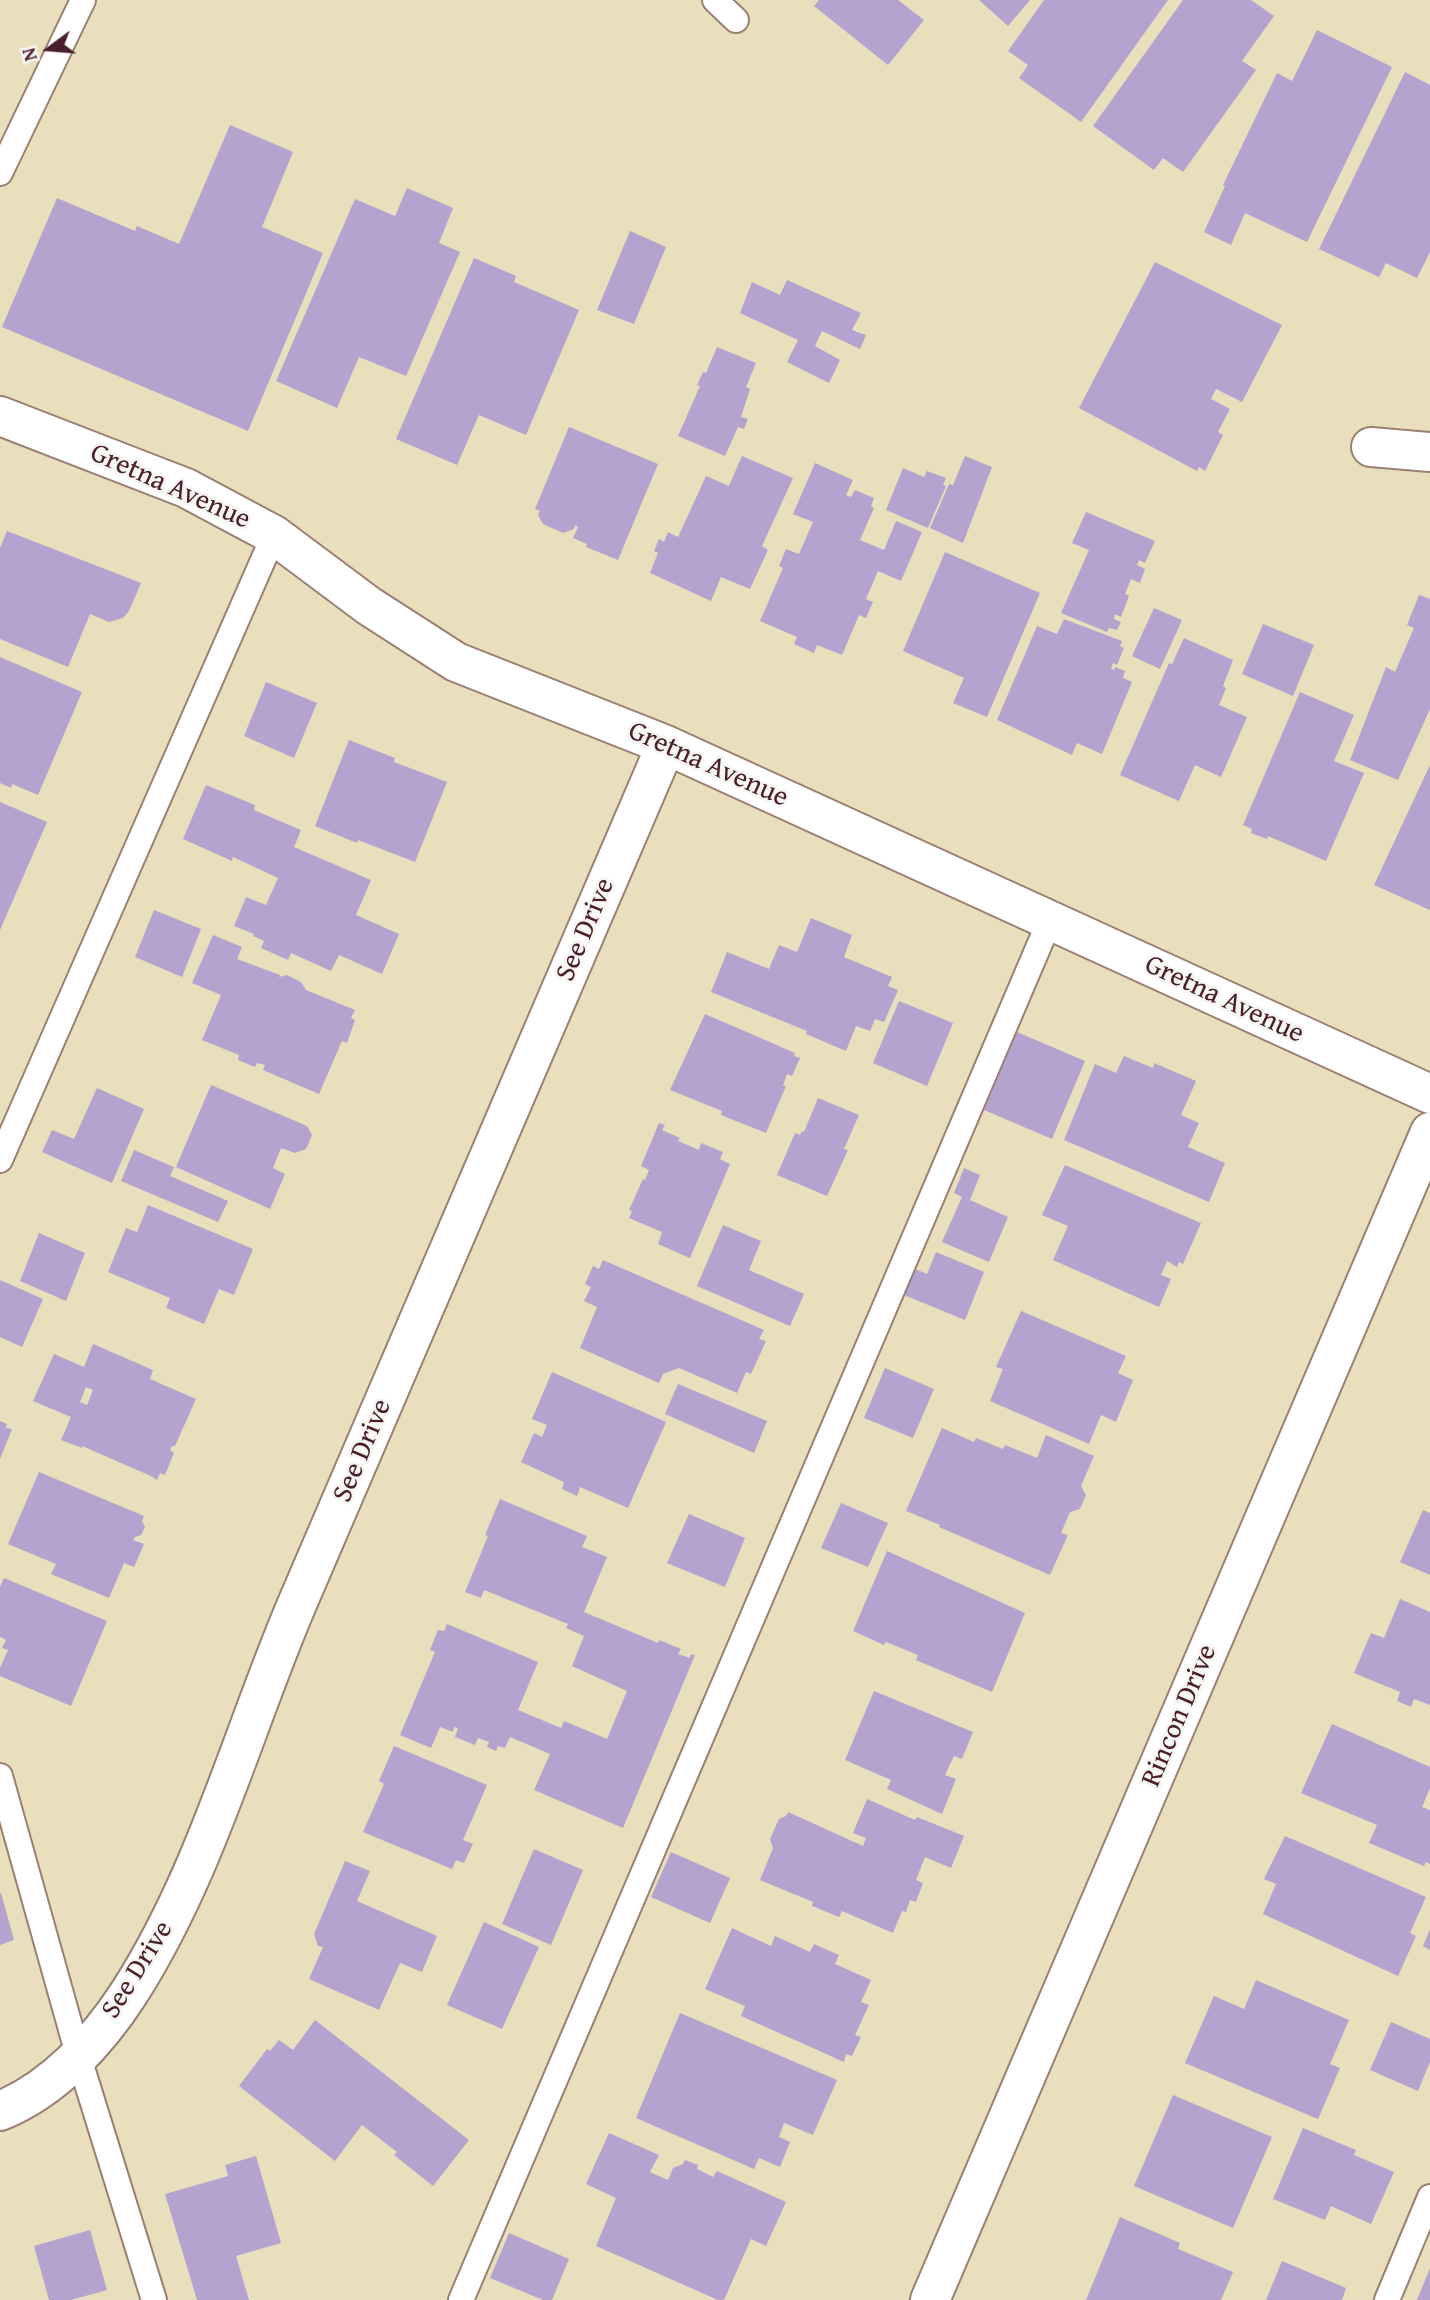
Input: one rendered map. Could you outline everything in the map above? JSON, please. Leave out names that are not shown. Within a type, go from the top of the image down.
[{"type":"street","name":"Gretna Avenue","points":[[0,416],[186,488],[274,535],[369,606],[456,662],[666,745],[1430,1094]]},
{"type":"street","points":[[1371,447],[1430,452]]},
{"type":"street","name":"See Drive","points":[[0,2111],[21,2102],[79,2058],[128,1994],[184,1893],[291,1618],[666,745]]},
{"type":"street","name":"Rincon Drive","points":[[930,2300],[1430,1132]]},
{"type":"lane","points":[[0,173],[83,0]]},
{"type":"lane","points":[[715,0],[736,20]]},
{"type":"lane","points":[[0,1160],[274,535]]},
{"type":"lane","points":[[461,2300],[1050,920]]},
{"type":"lane","points":[[0,1776],[79,2058],[155,2300]]},
{"type":"lane","points":[[1387,2300],[1430,2197]]},
{"type":"building","points":[[819,0],[898,0],[924,20],[888,65],[814,6]]},
{"type":"building","points":[[979,0],[1030,0],[1008,26]]},
{"type":"building","points":[[1044,0],[1168,0],[1081,122],[1019,78],[1028,65],[1008,51]]},
{"type":"building","points":[[1183,0],[1251,0],[1274,16],[1242,61],[1256,70],[1183,172],[1163,158],[1154,170],[1093,126]]},
{"type":"building","points":[[1317,30],[1392,67],[1307,242],[1245,213],[1231,245],[1204,232],[1225,186],[1223,185],[1277,73],[1292,81]]},
{"type":"building","points":[[1405,72],[1430,85],[1430,252],[1417,278],[1386,263],[1379,277],[1319,249]]},
{"type":"building","points":[[230,125],[293,152],[262,227],[323,253],[248,431],[2,327],[57,198],[135,231],[137,226],[179,244]]},
{"type":"building","points":[[407,188],[453,208],[439,243],[460,252],[406,376],[359,357],[337,408],[276,381],[355,199],[395,216]]},
{"type":"building","points":[[630,231],[666,247],[634,324],[597,310]]},
{"type":"building","points":[[474,258],[516,276],[514,282],[579,310],[526,435],[479,415],[457,465],[396,439]]},
{"type":"building","points":[[1155,262],[1282,325],[1242,402],[1216,389],[1211,399],[1230,409],[1218,432],[1223,435],[1205,471],[1199,467],[1197,471],[1079,408]]},
{"type":"building","points":[[787,280],[861,313],[852,330],[866,335],[860,349],[822,331],[815,346],[840,360],[829,383],[787,362],[798,340],[740,313],[752,282],[780,295]]},
{"type":"building","points":[[717,347],[756,363],[746,387],[750,389],[741,417],[748,419],[744,429],[738,427],[725,456],[678,436],[700,386],[697,385],[703,372],[706,373]]},
{"type":"building","points":[[569,427],[658,464],[618,560],[586,547],[587,544],[573,538],[578,527],[575,525],[574,529],[563,533],[543,524],[538,515],[540,511],[535,509]]},
{"type":"building","points":[[742,456],[793,478],[762,546],[768,550],[750,589],[721,577],[711,601],[650,573],[658,553],[654,551],[659,539],[664,542],[668,532],[678,537],[706,476],[729,486]]},
{"type":"building","points":[[965,456],[992,467],[963,543],[930,528],[949,484],[953,485]]},
{"type":"building","points":[[815,463],[853,480],[846,495],[851,497],[855,490],[874,498],[871,506],[874,508],[860,540],[884,550],[896,521],[922,532],[901,581],[878,571],[866,599],[873,602],[866,618],[859,615],[842,655],[817,645],[814,653],[794,644],[797,637],[760,621],[783,568],[779,566],[786,549],[799,554],[813,522],[793,514]]},
{"type":"building","points":[[903,468],[924,477],[927,471],[946,478],[943,485],[946,486],[928,528],[886,510]]},
{"type":"building","points":[[1086,512],[1155,541],[1145,563],[1139,560],[1137,565],[1145,569],[1140,583],[1131,579],[1125,594],[1129,596],[1121,617],[1115,614],[1114,619],[1121,622],[1117,630],[1109,628],[1107,632],[1061,613],[1089,550],[1072,543]]},
{"type":"building","points":[[7,531],[141,583],[129,611],[123,618],[109,622],[90,614],[68,667],[0,639],[0,548]]},
{"type":"building","points":[[945,552],[1040,593],[987,717],[953,703],[964,678],[903,651]]},
{"type":"building","points":[[1419,595],[1430,599],[1430,709],[1398,780],[1350,760],[1386,667],[1395,672],[1414,628],[1407,625]]},
{"type":"building","points":[[1154,608],[1182,620],[1160,669],[1132,656]]},
{"type":"building","points":[[1064,619],[1122,641],[1120,646],[1124,648],[1117,665],[1113,663],[1111,668],[1125,671],[1123,678],[1132,682],[1102,754],[1077,743],[1072,755],[997,720],[1037,626],[1057,634]]},
{"type":"building","points":[[1263,624],[1314,645],[1293,696],[1242,674]]},
{"type":"building","points":[[1184,638],[1233,660],[1219,705],[1247,717],[1221,777],[1195,765],[1179,801],[1120,775],[1169,663],[1172,664]]},
{"type":"building","points":[[0,657],[82,692],[38,795],[12,784],[11,788],[0,783]]},
{"type":"building","points":[[266,682],[317,703],[294,758],[244,736]]},
{"type":"building","points":[[1300,692],[1354,715],[1334,761],[1364,773],[1326,861],[1268,836],[1267,839],[1251,833],[1252,829],[1243,825]]},
{"type":"building","points":[[349,740],[395,758],[394,762],[447,782],[415,862],[315,826]]},
{"type":"building","points":[[1430,765],[1430,910],[1374,885]]},
{"type":"building","points":[[206,785],[255,805],[254,810],[301,830],[294,847],[371,880],[356,915],[399,934],[382,974],[339,955],[331,971],[291,953],[288,960],[261,948],[264,941],[234,926],[246,897],[266,905],[278,878],[233,857],[232,861],[183,839]]},
{"type":"building","points":[[0,802],[47,822],[0,930]]},
{"type":"building","points":[[154,910],[201,929],[182,977],[135,957]]},
{"type":"building","points":[[811,918],[852,935],[844,957],[892,977],[888,986],[898,990],[884,1022],[875,1019],[870,1031],[856,1026],[846,1051],[806,1034],[807,1031],[711,992],[727,952],[769,969],[779,945],[797,952]]},
{"type":"building","points":[[213,935],[242,947],[237,959],[280,975],[279,977],[287,975],[301,982],[306,990],[355,1010],[351,1018],[355,1020],[347,1043],[342,1041],[319,1094],[263,1070],[265,1065],[257,1063],[255,1067],[238,1060],[239,1055],[202,1040],[221,995],[192,983]]},
{"type":"building","points":[[899,1001],[953,1023],[927,1086],[873,1063]]},
{"type":"building","points":[[705,1014],[795,1053],[794,1056],[800,1058],[792,1076],[787,1074],[783,1086],[786,1086],[766,1133],[670,1090]]},
{"type":"building","points":[[1017,1032],[1085,1061],[1052,1139],[984,1110]]},
{"type":"building","points":[[1124,1056],[1153,1068],[1154,1063],[1196,1081],[1181,1115],[1199,1123],[1188,1147],[1225,1163],[1209,1202],[1064,1140],[1095,1064],[1116,1073]]},
{"type":"building","points":[[211,1085],[307,1126],[312,1135],[306,1149],[295,1153],[281,1148],[273,1168],[285,1174],[270,1209],[176,1167]]},
{"type":"building","points":[[97,1088],[144,1109],[112,1183],[42,1152],[52,1130],[74,1139]]},
{"type":"building","points":[[818,1098],[859,1115],[844,1149],[848,1150],[827,1196],[777,1175],[795,1133],[800,1135],[804,1132]]},
{"type":"building","points":[[659,1123],[665,1125],[662,1130],[680,1138],[678,1141],[699,1150],[701,1143],[723,1152],[720,1159],[730,1164],[690,1258],[658,1244],[662,1232],[629,1218],[632,1211],[629,1210],[649,1170],[641,1166]]},
{"type":"building","points":[[134,1150],[174,1167],[170,1176],[228,1201],[218,1222],[121,1181]]},
{"type":"building","points":[[1065,1165],[1201,1223],[1183,1264],[1179,1262],[1177,1267],[1167,1261],[1161,1275],[1171,1279],[1159,1307],[1053,1260],[1068,1226],[1042,1215]]},
{"type":"building","points":[[964,1168],[980,1175],[970,1200],[1008,1217],[989,1262],[942,1242],[962,1197],[954,1193]]},
{"type":"building","points":[[148,1205],[253,1249],[234,1295],[219,1289],[204,1324],[166,1308],[170,1298],[108,1272],[126,1228],[137,1232]]},
{"type":"building","points":[[723,1225],[761,1241],[749,1270],[804,1294],[790,1326],[697,1286]]},
{"type":"building","points":[[39,1233],[85,1253],[66,1301],[20,1281]]},
{"type":"building","points":[[936,1252],[984,1272],[965,1320],[904,1295],[915,1269],[927,1274]]},
{"type":"building","points":[[603,1260],[764,1330],[759,1339],[766,1341],[751,1374],[746,1372],[737,1393],[679,1368],[663,1374],[659,1383],[580,1348],[597,1307],[584,1301],[591,1287],[585,1284],[593,1266],[599,1269]]},
{"type":"building","points":[[0,1280],[43,1299],[22,1347],[0,1337]]},
{"type":"building","points":[[1021,1311],[1126,1356],[1118,1373],[1133,1380],[1116,1422],[1101,1415],[1089,1444],[990,1401],[1003,1369],[996,1367]]},
{"type":"building","points":[[93,1344],[153,1370],[150,1379],[196,1399],[175,1446],[170,1450],[174,1453],[165,1475],[160,1473],[157,1480],[82,1446],[61,1440],[71,1417],[33,1401],[54,1354],[84,1367]],"holes":[[[86,1387],[93,1390],[87,1405],[80,1402]]]},
{"type":"building","points":[[885,1368],[934,1389],[913,1438],[864,1418]]},
{"type":"building","points":[[552,1372],[666,1422],[628,1508],[580,1487],[577,1496],[562,1489],[564,1482],[521,1462],[534,1433],[542,1437],[547,1425],[532,1419]]},
{"type":"building","points":[[678,1384],[767,1421],[754,1453],[665,1414]]},
{"type":"building","points":[[0,1421],[7,1424],[6,1428],[12,1429],[0,1459]]},
{"type":"building","points":[[942,1428],[974,1442],[976,1438],[1003,1449],[1005,1445],[1037,1458],[1046,1435],[1094,1456],[1081,1486],[1086,1495],[1080,1509],[1070,1512],[1061,1533],[1068,1535],[1050,1575],[906,1511]]},
{"type":"building","points":[[39,1472],[144,1516],[142,1521],[145,1527],[141,1535],[133,1540],[144,1544],[134,1567],[124,1563],[109,1598],[51,1574],[56,1564],[8,1544]]},
{"type":"building","points":[[500,1499],[587,1536],[582,1547],[607,1557],[584,1612],[658,1643],[659,1640],[681,1649],[678,1654],[690,1658],[691,1654],[695,1655],[623,1828],[534,1790],[550,1754],[510,1737],[505,1748],[498,1746],[496,1751],[487,1747],[489,1742],[478,1738],[475,1745],[455,1737],[458,1728],[454,1727],[453,1732],[440,1727],[431,1748],[400,1735],[435,1652],[430,1650],[438,1630],[444,1631],[447,1624],[538,1662],[518,1710],[561,1728],[564,1721],[607,1739],[627,1691],[572,1666],[584,1636],[566,1628],[568,1624],[484,1590],[481,1598],[465,1592]]},
{"type":"building","points":[[841,1503],[888,1523],[868,1567],[821,1548]]},
{"type":"building","points":[[1423,1510],[1430,1513],[1430,1575],[1400,1562]]},
{"type":"building","points":[[689,1514],[745,1538],[725,1587],[667,1563]]},
{"type":"building","points":[[887,1551],[1025,1613],[992,1692],[916,1660],[918,1655],[886,1642],[884,1645],[853,1631]]},
{"type":"building","points":[[4,1578],[107,1621],[71,1706],[0,1676],[0,1668],[8,1650],[2,1648],[6,1640],[0,1637],[0,1587]]},
{"type":"building","points":[[1400,1599],[1430,1612],[1430,1705],[1414,1699],[1411,1707],[1397,1701],[1400,1692],[1354,1673],[1371,1633],[1384,1638]]},
{"type":"building","points":[[874,1691],[973,1732],[962,1759],[954,1756],[945,1775],[956,1779],[942,1814],[887,1789],[891,1780],[845,1760]]},
{"type":"building","points":[[1332,1724],[1430,1767],[1430,1788],[1422,1807],[1430,1810],[1430,1864],[1426,1862],[1424,1866],[1369,1843],[1377,1825],[1301,1793]]},
{"type":"building","points":[[394,1746],[487,1785],[463,1840],[473,1844],[464,1863],[456,1860],[452,1869],[363,1832],[384,1784],[379,1781]]},
{"type":"building","points":[[867,1799],[915,1820],[917,1817],[964,1836],[951,1868],[925,1857],[916,1880],[923,1883],[916,1902],[910,1900],[893,1933],[842,1911],[839,1917],[812,1906],[813,1902],[760,1880],[773,1848],[770,1839],[779,1819],[788,1812],[863,1846],[866,1838],[853,1833]]},
{"type":"building","points":[[1285,1836],[1426,1897],[1410,1933],[1416,1936],[1398,1976],[1263,1914],[1276,1884],[1264,1879]]},
{"type":"building","points":[[534,1849],[583,1870],[551,1945],[502,1924]]},
{"type":"building","points":[[671,1852],[730,1878],[710,1923],[651,1897]]},
{"type":"building","points":[[345,1861],[370,1871],[357,1901],[437,1936],[422,1972],[400,1963],[379,2010],[309,1979],[323,1947],[318,1946],[314,1934]]},
{"type":"building","points":[[0,1894],[14,1940],[0,1945]]},
{"type":"building","points":[[484,1922],[539,1947],[502,2029],[447,2005]]},
{"type":"building","points":[[732,1928],[771,1946],[775,1936],[810,1952],[814,1944],[839,1955],[835,1964],[871,1980],[861,2002],[869,2005],[855,2035],[861,2037],[852,2056],[846,2054],[844,2062],[741,2016],[745,2006],[705,1989]]},
{"type":"building","points":[[1430,1929],[1430,1950],[1423,1946]]},
{"type":"building","points":[[1256,1980],[1349,2020],[1330,2064],[1340,2068],[1318,2119],[1185,2063],[1214,1996],[1244,2009]]},
{"type":"building","points":[[680,2013],[837,2080],[813,2135],[784,2123],[779,2137],[790,2142],[780,2167],[759,2158],[754,2169],[636,2118]]},
{"type":"building","points":[[315,2020],[469,2140],[433,2186],[394,2155],[397,2152],[362,2125],[335,2161],[239,2086],[267,2049],[270,2051],[279,2040],[293,2050]]},
{"type":"building","points":[[1391,2022],[1430,2039],[1430,2062],[1418,2091],[1370,2070]]},
{"type":"building","points":[[1173,2095],[1272,2137],[1233,2228],[1134,2186]]},
{"type":"building","points":[[1303,2128],[1356,2150],[1354,2155],[1394,2172],[1371,2224],[1331,2206],[1325,2220],[1273,2199]]},
{"type":"building","points":[[609,2133],[659,2155],[650,2172],[668,2180],[673,2168],[683,2164],[685,2160],[698,2165],[697,2169],[713,2177],[717,2171],[786,2202],[766,2246],[751,2239],[724,2300],[718,2300],[596,2246],[616,2198],[586,2184]]},
{"type":"building","points":[[256,2156],[281,2243],[236,2256],[249,2300],[197,2300],[165,2194],[228,2176],[225,2165]]},
{"type":"building","points":[[1120,2217],[1180,2243],[1178,2249],[1233,2272],[1221,2300],[1086,2300]]},
{"type":"building","points":[[90,2230],[107,2290],[71,2300],[49,2300],[34,2246]]},
{"type":"building","points":[[509,2233],[569,2259],[552,2300],[543,2300],[490,2278]]},
{"type":"building","points":[[1282,2261],[1346,2288],[1342,2300],[1266,2300]]},
{"type":"building","points":[[1430,2268],[1430,2300],[1417,2300]]}]
